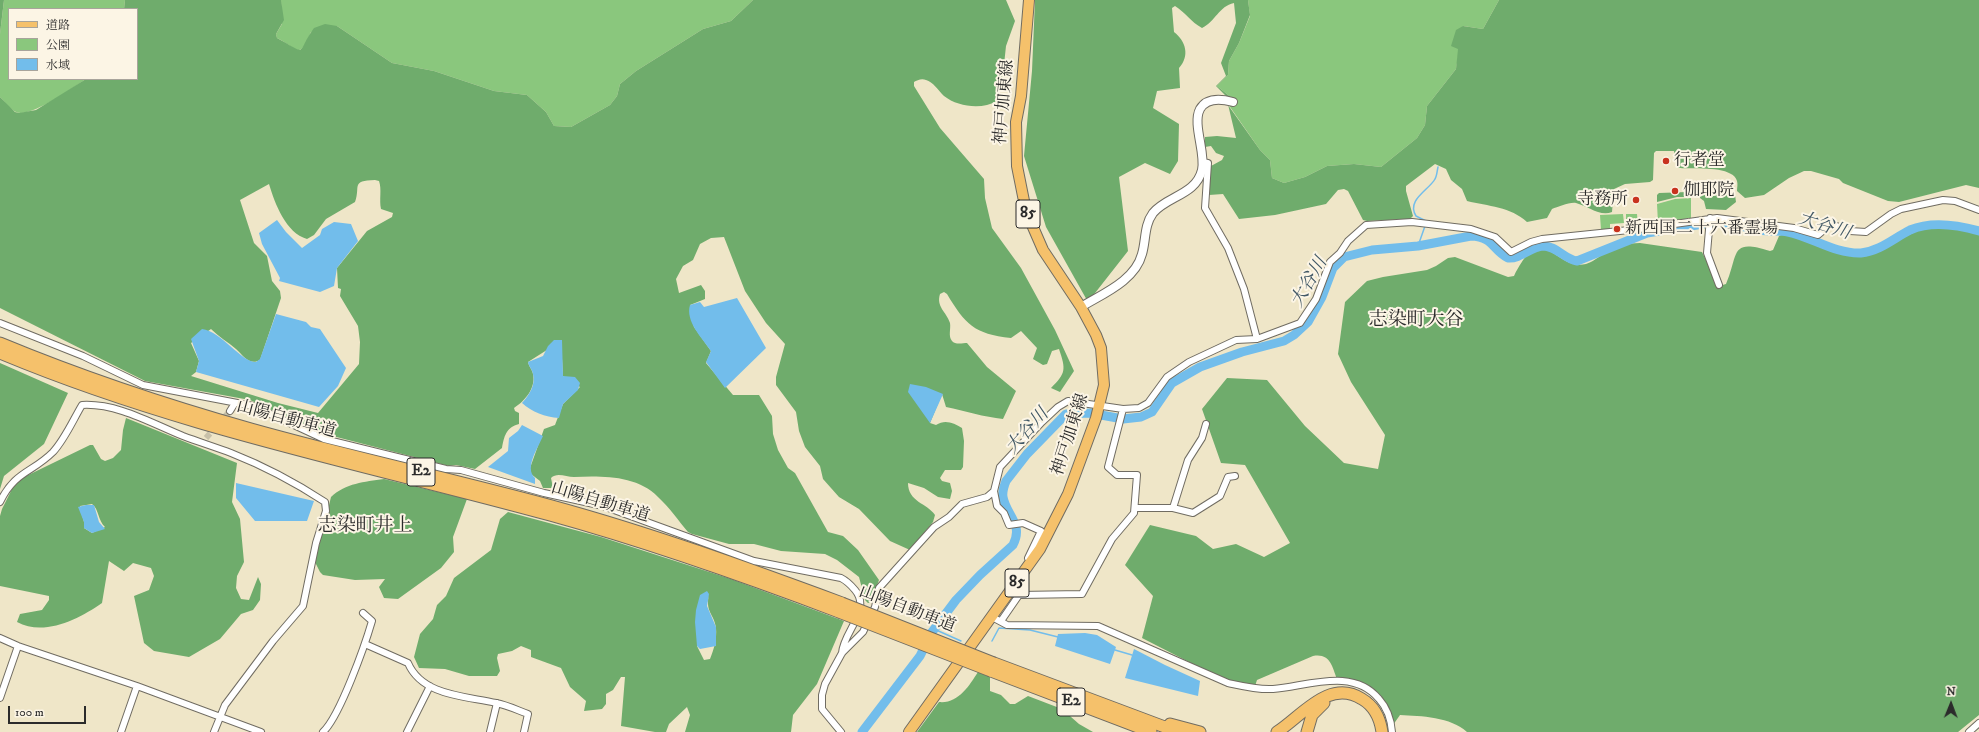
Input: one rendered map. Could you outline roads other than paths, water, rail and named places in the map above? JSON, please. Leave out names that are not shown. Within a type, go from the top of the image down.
[{"type":"highway","name":"山陽自動車道","points":[[0,342],[110,386],[178,408],[252,430],[482,488],[621,526],[764,574],[841,608],[993,667],[1094,711],[1151,732]]},
{"type":"highway","name":"山陽自動車道","points":[[0,353],[106,394],[175,417],[249,438],[529,510],[617,535],[841,608]]},
{"type":"highway","name":"山陽自動車道","points":[[993,667],[1178,732]]},
{"type":"highway","points":[[1277,732],[1321,698],[1333,694],[1343,693],[1361,698],[1371,706],[1378,716],[1382,732]]},
{"type":"highway","points":[[1307,732],[1310,720],[1317,708],[1326,702],[1343,698],[1358,702],[1367,709],[1374,721],[1377,732]]},
{"type":"highway","points":[[1087,699],[1200,732]]},
{"type":"highway","points":[[1094,711],[1143,732]]},
{"type":"main road","name":"神戸加東線","points":[[909,732],[996,619],[1032,561],[1068,494],[1098,411],[1104,385],[1101,348],[1090,322],[1081,307],[1042,250],[1026,210],[1017,166],[1016,122],[1021,96],[1029,0]]},
{"type":"street","points":[[1081,307],[1113,288],[1134,270],[1142,255],[1147,224],[1153,213],[1161,206],[1192,187],[1199,176],[1202,162],[1198,119],[1200,110],[1210,101],[1221,99],[1232,102]]},
{"type":"street","points":[[1202,162],[1208,163],[1205,208],[1228,248],[1244,290],[1257,339]]},
{"type":"street","points":[[1032,561],[1028,558],[1041,531],[1023,523],[1009,525],[1004,513],[997,506],[994,491],[1000,467],[1042,422],[1058,407],[1068,401],[1098,411],[1123,411],[1139,408],[1148,403],[1167,377],[1189,362],[1236,340],[1257,339],[1300,323],[1316,299],[1330,262],[1340,253],[1348,241],[1366,225],[1412,222],[1471,229],[1495,237],[1511,252],[1531,242],[1542,239],[1710,221],[1722,218],[1794,228],[1818,235],[1831,224],[1850,231],[1866,232],[1891,214],[1901,209],[1943,200],[1955,202],[1979,210]]},
{"type":"street","points":[[1710,221],[1707,253],[1719,285]]},
{"type":"street","points":[[0,323],[83,356],[143,385],[253,406],[324,439],[446,469],[461,470],[544,493],[603,506],[754,561],[840,578],[847,581],[859,595],[860,603],[859,612],[850,633],[842,646],[842,653]]},
{"type":"street","points":[[230,411],[235,403]]},
{"type":"street","points":[[0,502],[12,481],[52,453],[61,442],[82,405],[96,404],[119,410],[204,441],[296,484],[325,502],[326,511],[316,543],[303,606],[263,654],[225,705],[214,732]]},
{"type":"street","points":[[1123,411],[1108,467],[1117,475],[1137,475],[1136,508],[1134,513],[1112,539],[1082,594],[1019,596],[996,619],[1007,625],[1098,626],[1228,683],[1239,686],[1271,689],[1334,680],[1353,682],[1370,690],[1383,703],[1390,715],[1392,732]]},
{"type":"street","points":[[1173,508],[1188,460],[1202,438],[1206,424]]},
{"type":"street","points":[[1136,508],[1173,508],[1193,513],[1218,498],[1228,476],[1235,476]]},
{"type":"street","points":[[841,732],[827,717],[822,709],[821,702],[825,684],[842,653],[863,632],[875,607],[879,588],[922,541],[962,504],[987,497],[994,491]]},
{"type":"street","points":[[323,732],[329,727],[365,644],[372,621],[363,613]]},
{"type":"street","points":[[0,638],[18,646],[137,686],[261,732]]},
{"type":"street","points":[[365,644],[408,663],[412,672],[430,686],[444,693],[497,703],[528,714],[524,732]]},
{"type":"street","points":[[0,698],[18,646]]},
{"type":"street","points":[[121,732],[137,686]]},
{"type":"street","points":[[407,732],[430,686]]},
{"type":"street","points":[[490,732],[497,703]]},
{"type":"street","points":[[1969,732],[1979,723]]},
{"type":"street","points":[[240,732],[242,725]]},
{"type":"water","points":[[277,220],[286,232],[302,248],[320,235],[322,229],[334,222],[351,224],[358,241],[337,268],[334,286],[320,292],[279,281],[280,278],[262,244],[259,233]]},
{"type":"water","points":[[737,298],[766,348],[725,388],[706,362],[711,351],[695,329],[689,311],[690,305],[700,302],[704,307]]},
{"type":"water","points":[[276,314],[306,322],[311,327],[320,329],[346,368],[338,386],[319,407],[196,372],[199,361],[191,339],[202,329],[216,335],[250,361],[256,362],[260,359]]},
{"type":"water","points":[[554,340],[562,340],[563,376],[575,377],[580,383],[578,390],[563,404],[559,418],[539,414],[522,403],[534,382],[533,372],[528,362],[543,356],[548,346]]},
{"type":"water","points":[[910,384],[926,387],[943,394],[930,423],[908,392]]},
{"type":"water","points":[[522,425],[543,436],[531,463],[535,484],[488,467],[508,451],[509,438],[518,431]]},
{"type":"water","points":[[236,483],[314,501],[307,521],[255,521],[236,498]]},
{"type":"water","points":[[94,505],[99,522],[105,529],[92,533],[84,528],[84,522],[78,507]]},
{"type":"water","points":[[707,591],[709,594],[707,606],[716,627],[716,646],[700,649],[697,646],[695,622],[696,610],[700,595]]},
{"type":"water","points":[[1085,633],[1097,635],[1116,647],[1110,664],[1055,646],[1058,634]]},
{"type":"water","points":[[1134,649],[1200,681],[1198,696],[1125,678]]},
{"type":"waterway","points":[[1426,221],[1416,216],[1414,205],[1416,200],[1435,179],[1438,167]]},
{"type":"waterway","name":"大谷川","points":[[862,732],[920,656],[932,632],[956,600],[980,575],[1013,545],[1016,538],[1015,525],[1003,497],[1006,481],[1027,454],[1066,414],[1090,413],[1123,419],[1141,417],[1152,412],[1172,383],[1200,367],[1242,352],[1284,341],[1294,335],[1308,322],[1322,297],[1333,268],[1344,257],[1372,250],[1418,246],[1471,236],[1489,241],[1508,258],[1517,257],[1534,248],[1543,246],[1552,248],[1568,258],[1577,261],[1647,233],[1716,222],[1764,231],[1781,231],[1797,234],[1833,248],[1851,253],[1861,253],[1874,250],[1918,227],[1944,225],[1979,231]]},
{"type":"waterway","points":[[1418,246],[1425,226]]},
{"type":"waterway","points":[[992,641],[999,628],[1030,630],[1058,637]]},
{"type":"waterway","points":[[934,629],[961,641]]},
{"type":"waterway","points":[[1115,650],[1132,655]]},
{"type":"tunnel","points":[[206,438],[230,411]]},
{"type":"place","name":"行者堂","points":[[1666,161]]},
{"type":"place","name":"伽耶院","points":[[1675,191]]},
{"type":"place","name":"寺務所","points":[[1636,200]]},
{"type":"place","name":"新西国二十六番霊場","points":[[1617,229]]},
{"type":"district","name":"志染町大谷","points":[[1416,321]]},
{"type":"district","name":"志染町井上","points":[[365,527]]}]
